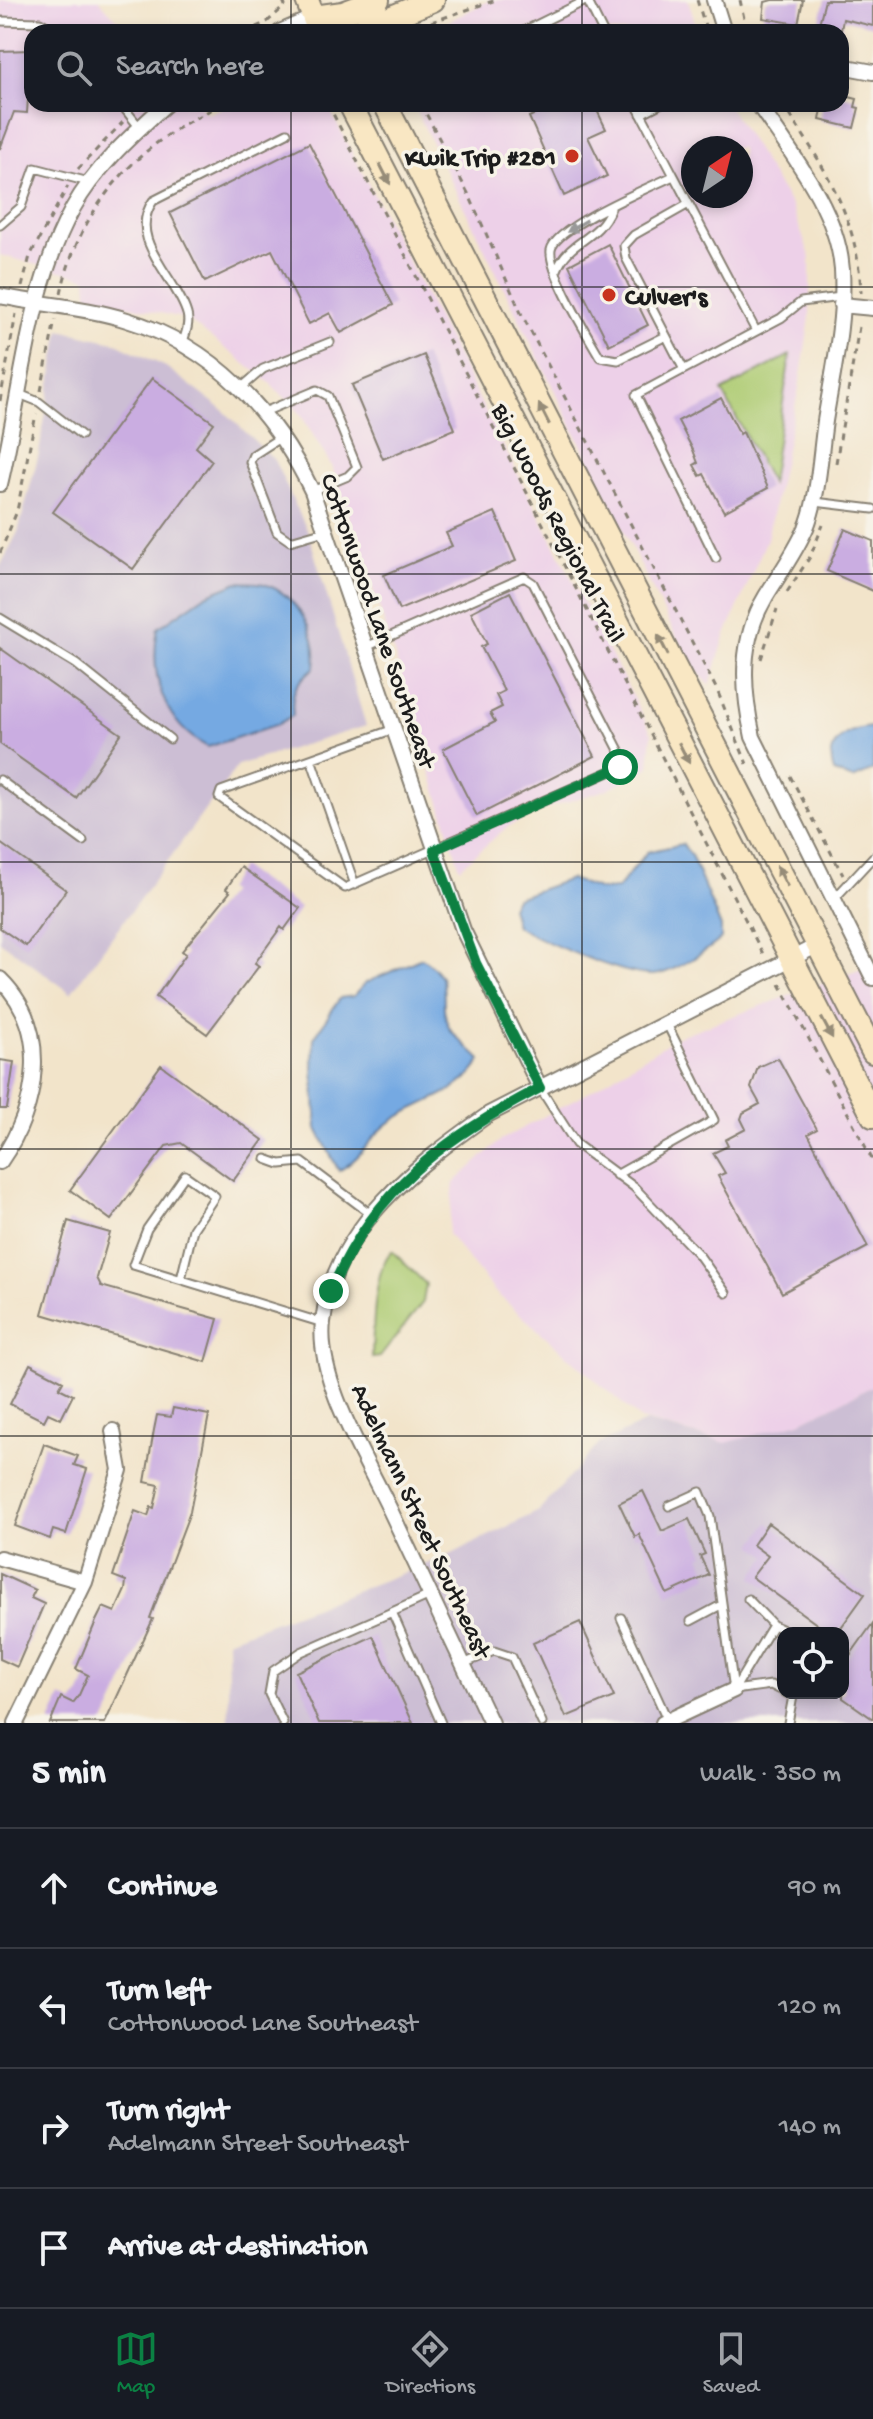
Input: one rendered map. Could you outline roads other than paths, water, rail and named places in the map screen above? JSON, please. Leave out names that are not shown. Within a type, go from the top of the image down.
[{"type":"main road","points":[[347,19],[378,0]]},
{"type":"main road","points":[[313,16],[347,19],[433,0]]},
{"type":"main road","points":[[354,112],[873,1116]]},
{"type":"main road","points":[[389,112],[873,1052]]},
{"type":"street","points":[[714,0],[722,24]]},
{"type":"street","points":[[849,68],[873,72]]},
{"type":"street","points":[[0,484],[38,305],[53,253],[73,208],[91,182],[157,112]]},
{"type":"street","points":[[140,128],[167,112]]},
{"type":"street","points":[[763,112],[809,181],[830,224],[842,268],[841,301],[813,501],[795,550],[753,624],[744,657],[744,697],[753,737],[873,978]]},
{"type":"street","name":"Cottonwood Lane Southeast","points":[[0,296],[127,319],[182,345],[220,369],[241,388],[282,436],[312,491],[434,850],[476,963],[540,1088]]},
{"type":"street","points":[[841,301],[873,308]]},
{"type":"street","name":"Adelmann Street Southeast","points":[[491,1723],[334,1390],[323,1323],[331,1291],[347,1253],[390,1193],[451,1141],[489,1114],[818,945]]},
{"type":"street","points":[[0,979],[16,995],[36,1050],[31,1100],[17,1137],[0,1162]]},
{"type":"street","points":[[16,1723],[85,1582],[120,1470],[113,1431]]},
{"type":"street","points":[[0,1558],[85,1582]]},
{"type":"street","points":[[666,1722],[734,1690]]},
{"type":"lane","points":[[538,24],[587,0],[599,24]]},
{"type":"lane","points":[[0,21],[43,24]]},
{"type":"lane","points":[[127,112],[140,128]]},
{"type":"lane","points":[[645,112],[641,114],[681,194]]},
{"type":"lane","points":[[182,345],[187,314],[143,232],[144,215],[153,201],[287,133]]},
{"type":"lane","points":[[0,225],[21,207],[35,168],[91,182]]},
{"type":"lane","points":[[666,336],[618,360],[600,357],[550,253],[555,240],[671,177]]},
{"type":"lane","points":[[556,271],[569,250],[601,229],[611,208]]},
{"type":"lane","points":[[682,208],[634,235],[624,246],[626,258],[683,368]]},
{"type":"lane","points":[[689,208],[756,331]]},
{"type":"lane","points":[[716,558],[636,400],[637,392],[781,318],[801,302],[841,301]]},
{"type":"lane","points":[[241,388],[263,369],[330,342]]},
{"type":"lane","points":[[264,412],[317,390],[328,396],[357,467],[348,476],[312,491]]},
{"type":"lane","points":[[19,394],[39,402],[81,435]]},
{"type":"lane","points":[[282,436],[253,455],[250,462],[277,532],[290,541],[326,530]]},
{"type":"lane","points":[[813,501],[873,509]]},
{"type":"lane","points":[[366,647],[524,577],[533,583],[622,756],[620,767],[345,888],[219,797],[221,791],[394,729]]},
{"type":"lane","points":[[0,618],[76,664],[170,739]]},
{"type":"lane","points":[[311,759],[355,885]]},
{"type":"lane","points":[[0,780],[83,841]]},
{"type":"lane","points":[[833,900],[873,857]]},
{"type":"lane","points":[[616,1175],[714,1120],[666,1022]]},
{"type":"lane","points":[[540,1088],[576,1144],[634,1187],[699,1255],[726,1293]]},
{"type":"lane","points":[[266,1159],[280,1164],[302,1162],[372,1215]]},
{"type":"lane","points":[[181,1279],[193,1229],[215,1196],[185,1175],[147,1229],[133,1265],[323,1323]]},
{"type":"lane","points":[[669,1506],[700,1492],[710,1516],[734,1690]]},
{"type":"lane","points":[[283,1723],[269,1694],[273,1671],[301,1652],[430,1595]]},
{"type":"lane","points":[[748,1599],[777,1627]]},
{"type":"lane","points":[[691,1621],[721,1605]]},
{"type":"lane","points":[[392,1612],[441,1723]]},
{"type":"lane","points":[[621,1618],[666,1722]]},
{"type":"lane","points":[[734,1690],[773,1625]]},
{"type":"lane","points":[[463,1664],[494,1651],[512,1657],[542,1723]]},
{"type":"lane","points":[[734,1690],[771,1685],[777,1688]]},
{"type":"lane","points":[[788,1723],[793,1699]]},
{"type":"water","points":[[238,582],[264,584],[276,589],[296,606],[309,629],[315,667],[296,687],[293,715],[278,724],[208,747],[180,725],[163,696],[156,663],[158,628],[206,595]]},
{"type":"water","points":[[873,727],[873,770],[853,779],[834,772],[832,753],[840,739],[854,731]]},
{"type":"water","points":[[682,844],[691,855],[721,927],[721,939],[677,967],[650,975],[620,969],[516,926],[511,907],[516,898],[570,879],[601,890],[617,889],[647,852]]},
{"type":"water","points":[[422,958],[443,982],[445,1016],[449,1027],[481,1060],[473,1072],[452,1090],[389,1123],[339,1171],[317,1129],[314,1038],[340,998],[354,996],[365,983]]},
{"type":"place","name":"Kwik Trip #281","points":[[572,156]]},
{"type":"place","name":"Culver's","points":[[609,295]]}]
